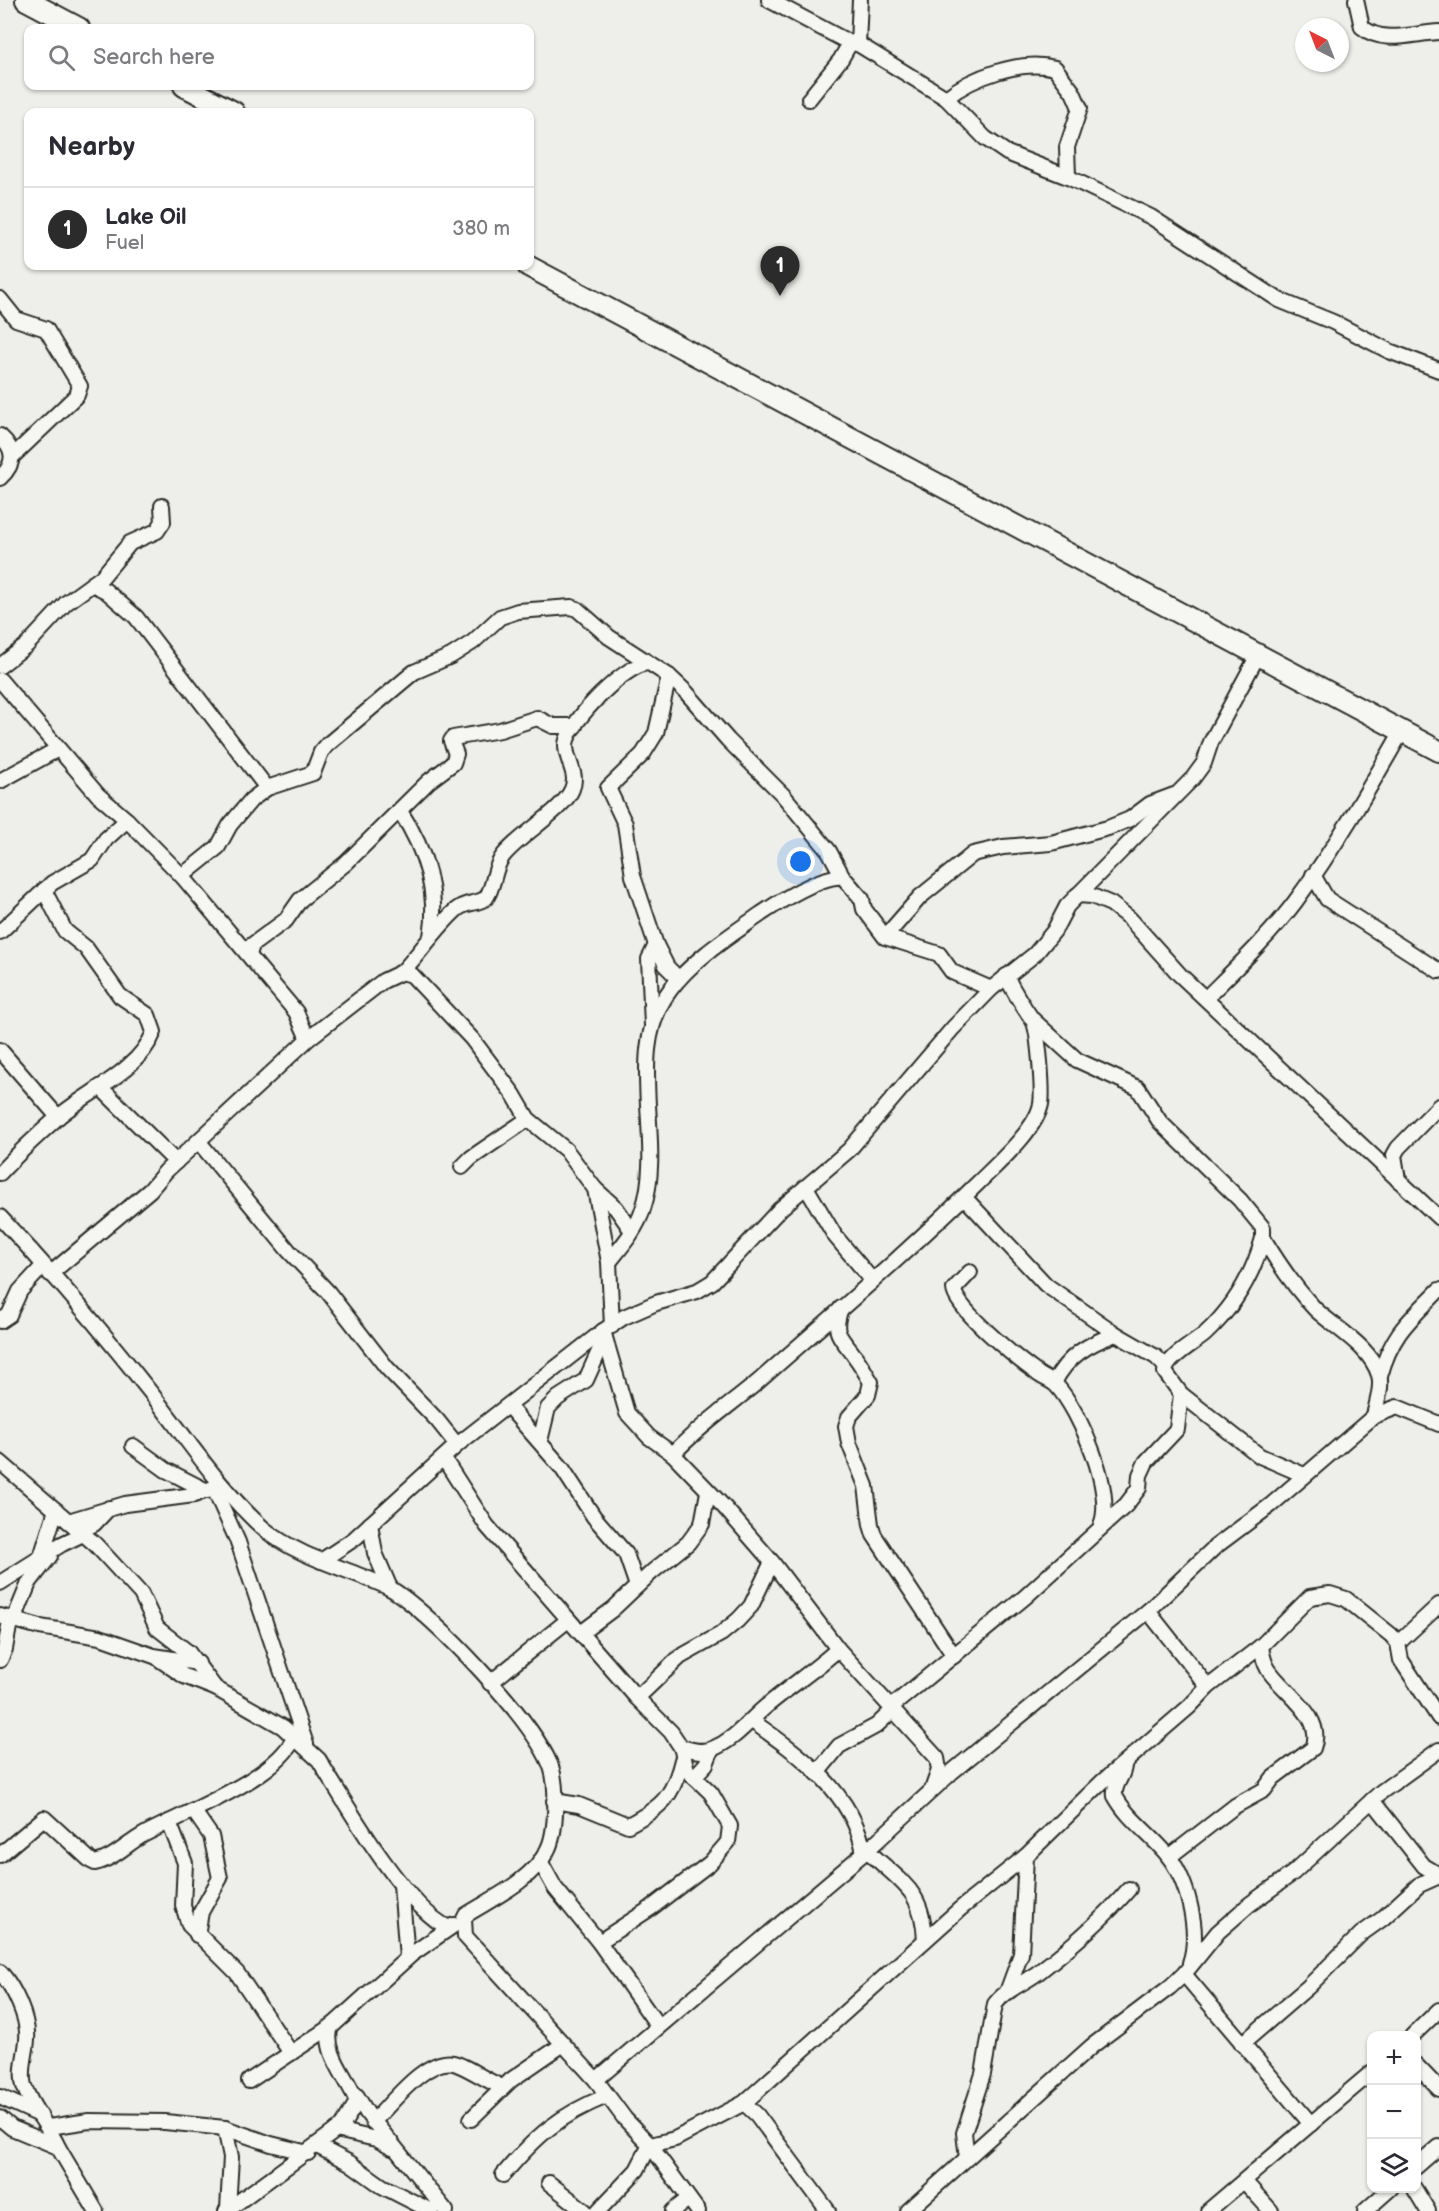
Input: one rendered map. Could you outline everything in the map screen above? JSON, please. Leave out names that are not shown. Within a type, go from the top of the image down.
[{"type":"highway","points":[[26,0],[71,24]]},
{"type":"highway","points":[[192,90],[226,108]]},
{"type":"highway","points":[[534,269],[1439,751]]},
{"type":"street","points":[[769,0],[854,44],[946,98],[949,105],[998,148],[1068,177],[1151,217],[1279,300],[1333,322],[1389,351],[1439,370]]},
{"type":"street","points":[[809,99],[854,44],[860,0]]},
{"type":"street","points":[[1356,0],[1362,27],[1374,34],[1393,37],[1439,32]]},
{"type":"street","points":[[946,98],[982,76],[1027,68],[1055,68],[1073,92],[1080,108],[1067,147],[1068,177]]},
{"type":"street","points":[[0,299],[16,319],[46,328],[80,386],[77,396],[13,456],[7,471],[0,478]]},
{"type":"street","points":[[0,436],[11,447],[13,456]]},
{"type":"street","points":[[0,666],[27,645],[66,603],[110,568],[130,543],[157,531],[163,522],[162,506]]},
{"type":"street","points":[[92,584],[106,591],[136,617],[267,788]]},
{"type":"street","points":[[182,876],[218,846],[242,809],[267,788],[314,773],[327,745],[414,672],[451,656],[473,642],[500,617],[518,611],[577,609],[609,637],[669,676],[783,795],[829,851],[843,877],[862,899],[864,909],[885,938],[939,954],[952,972],[992,989]]},
{"type":"street","points":[[321,1561],[370,1524],[387,1506],[444,1459],[457,1445],[607,1332],[656,1303],[697,1291],[712,1282],[759,1230],[849,1150],[953,1028],[1006,976],[1035,954],[1047,941],[1062,913],[1077,895],[1131,844],[1204,763],[1211,742],[1258,655]]},
{"type":"street","points":[[0,1321],[9,1315],[20,1291],[150,1190],[176,1162],[308,1038],[383,981],[402,972],[456,910],[468,902],[480,902],[486,898],[503,855],[568,796],[574,780],[566,746],[567,737],[600,692],[627,675],[637,665],[648,663]]},
{"type":"street","points":[[669,676],[656,733],[643,754],[608,788],[625,824],[633,876],[656,945],[667,967],[680,979]]},
{"type":"street","points":[[0,680],[98,795],[128,820],[182,876],[296,1012],[308,1038]]},
{"type":"street","points":[[249,956],[252,945],[286,920],[300,900],[332,876],[429,781],[453,763],[456,754],[453,738],[500,730],[537,718],[553,726],[575,726]]},
{"type":"street","points":[[1208,1000],[1211,993],[1294,903],[1402,731]]},
{"type":"street","points":[[0,781],[58,748]]},
{"type":"street","points":[[885,938],[920,897],[973,854],[1051,843],[1108,828],[1130,819],[1150,804],[1178,793]]},
{"type":"street","points":[[400,810],[420,843],[431,883],[434,919],[431,938]]},
{"type":"street","points":[[0,932],[44,890],[92,860],[106,839],[128,820]]},
{"type":"street","points":[[1313,875],[1327,898],[1439,971]]},
{"type":"street","points":[[652,1029],[665,998],[680,979],[717,945],[772,906],[828,877],[843,877]]},
{"type":"street","points":[[0,1173],[58,1117],[100,1087],[140,1053],[152,1037],[154,1027],[141,1008],[115,990],[86,948],[64,931],[44,890]]},
{"type":"street","points":[[1077,895],[1104,900],[1121,912],[1154,949],[1439,1218]]},
{"type":"street","points":[[609,1262],[632,1231],[645,1206],[650,1171],[648,1060],[652,1029],[649,959],[656,945]]},
{"type":"street","points":[[402,972],[412,975],[472,1039],[514,1095],[528,1119],[566,1150],[595,1189],[616,1208],[632,1231]]},
{"type":"street","points":[[1006,976],[1020,1004],[1033,1020],[1077,1060],[1138,1088],[1160,1122],[1254,1216],[1263,1228],[1263,1238],[1252,1269],[1227,1311],[1166,1367]]},
{"type":"street","points":[[673,1454],[693,1432],[759,1381],[964,1197],[1003,1157],[1036,1118],[1041,1096],[1033,1020]]},
{"type":"street","points":[[0,1050],[58,1117]]},
{"type":"street","points":[[100,1087],[176,1162]]},
{"type":"street","points":[[1398,1180],[1394,1155],[1439,1106]]},
{"type":"street","points":[[462,1167],[479,1152],[528,1119]]},
{"type":"street","points":[[199,1142],[289,1251],[328,1292],[387,1368],[437,1420],[457,1445]]},
{"type":"street","points":[[806,1187],[835,1236],[872,1280]]},
{"type":"street","points":[[595,1189],[609,1262],[607,1332],[627,1413],[649,1437],[673,1454],[772,1562],[838,1649],[937,1758],[939,1770],[933,1789]]},
{"type":"street","points":[[964,1197],[1046,1285],[1116,1334],[1156,1357],[1166,1367],[1167,1377],[1181,1394],[1260,1456],[1304,1475]]},
{"type":"street","points":[[0,1217],[111,1341],[214,1488],[238,1542],[306,1746]]},
{"type":"street","points":[[1263,1238],[1303,1295],[1358,1346],[1380,1376]]},
{"type":"street","points":[[970,1272],[954,1289],[954,1295],[964,1308],[1027,1366],[1054,1383],[1077,1419],[1101,1480],[1106,1510],[1099,1528]]},
{"type":"street","points":[[1374,1416],[1380,1376],[1388,1349],[1396,1334],[1439,1290]]},
{"type":"street","points":[[841,1308],[836,1320],[838,1336],[858,1359],[871,1382],[868,1395],[849,1417],[846,1426],[849,1443],[866,1486],[874,1535],[954,1656]]},
{"type":"street","points":[[540,1441],[548,1408],[553,1401],[586,1380],[607,1332]]},
{"type":"street","points":[[1054,1383],[1076,1353],[1092,1343],[1116,1334]]},
{"type":"street","points":[[817,1773],[839,1746],[876,1726],[892,1708],[1025,1597],[1133,1497],[1146,1462],[1177,1429],[1181,1394]]},
{"type":"street","points":[[508,1406],[562,1468],[594,1517],[626,1554],[637,1586]]},
{"type":"street","points":[[596,2080],[866,1852],[933,1789],[1148,1611],[1215,1547],[1270,1505],[1374,1416],[1397,1407],[1439,1424]]},
{"type":"street","points":[[133,1446],[166,1470],[214,1488],[265,1529],[298,1551],[390,1588],[418,1608],[490,1683],[543,1749],[554,1780],[551,1842],[540,1861],[508,1889],[466,1914],[465,1936],[596,2080],[650,2145],[698,2211]]},
{"type":"street","points":[[444,1459],[487,1526],[637,1698],[671,1732],[694,1777],[711,1793],[725,1816],[730,1834],[721,1852],[689,1880],[599,1942]]},
{"type":"street","points":[[2,1467],[82,1533],[141,1594],[157,1628],[179,1642],[198,1663],[215,1688]]},
{"type":"street","points":[[68,1521],[109,1508],[214,1488]]},
{"type":"street","points":[[581,1633],[613,1609],[697,1532],[704,1518],[708,1492]]},
{"type":"street","points":[[0,1584],[40,1557],[82,1533],[109,1508]]},
{"type":"street","points":[[40,1557],[56,1510]]},
{"type":"street","points":[[370,1524],[375,1552],[390,1588]]},
{"type":"street","points":[[0,1660],[5,1649],[8,1620],[29,1583],[56,1548]]},
{"type":"street","points":[[637,1698],[680,1657],[721,1634],[738,1620],[751,1606],[772,1562]]},
{"type":"street","points":[[598,2211],[637,2170],[650,2145],[675,2139],[744,2103],[925,1940],[1026,1856],[1208,1687],[1261,1646],[1301,1603],[1322,1594],[1337,1595],[1357,1606],[1398,1643],[1401,1660],[1439,1718]]},
{"type":"street","points":[[1398,1643],[1439,1605]]},
{"type":"street","points":[[1148,1611],[1208,1687]]},
{"type":"street","points":[[8,1620],[88,1634],[154,1656],[198,1663]]},
{"type":"street","points":[[490,1683],[568,1620]]},
{"type":"street","points":[[1169,1857],[1234,1806],[1264,1790],[1273,1778],[1313,1748],[1316,1735],[1311,1722],[1293,1696],[1264,1662],[1261,1646]]},
{"type":"street","points":[[682,1754],[712,1749],[730,1740],[761,1710],[817,1669],[838,1649]]},
{"type":"street","points":[[154,1656],[184,1676],[215,1688],[267,1716],[306,1746],[319,1760],[400,1884],[437,1923],[449,1928]]},
{"type":"street","points":[[1233,1668],[1255,1666],[1273,1675]]},
{"type":"street","points":[[752,1721],[817,1773],[856,1824],[866,1852],[915,1894],[922,1910],[925,1940]]},
{"type":"street","points":[[0,1856],[44,1818],[95,1863],[106,1860],[141,1836],[240,1786],[279,1760],[295,1736]]},
{"type":"street","points":[[694,1777],[706,1764],[712,1749]]},
{"type":"street","points":[[908,2211],[1099,2040],[1137,2014],[1186,1971],[1218,1932],[1250,1904],[1293,1873],[1372,1800],[1439,1750]]},
{"type":"street","points":[[554,1801],[589,1809],[628,1825],[652,1811],[674,1791],[682,1754]]},
{"type":"street","points":[[1124,1763],[1123,1774],[1116,1785],[1115,1796],[1169,1857],[1179,1873],[1191,1920],[1194,1951],[1186,1971]]},
{"type":"street","points":[[1372,1800],[1424,1866],[1439,1876]]},
{"type":"street","points":[[193,1810],[211,1836],[220,1878],[201,1912],[197,1935]]},
{"type":"street","points":[[170,1822],[185,1863],[184,1916],[197,1935],[222,1956],[237,1973],[291,2053]]},
{"type":"street","points":[[1006,1993],[1021,1954],[1026,1856]]},
{"type":"street","points":[[540,1861],[561,1897],[599,1942],[658,2026]]},
{"type":"street","points":[[1242,2044],[1308,1987],[1361,1934],[1382,1919],[1419,1885],[1439,1876]]},
{"type":"street","points":[[400,1884],[407,1958]]},
{"type":"street","points":[[967,2158],[964,2133],[983,2074],[995,2004],[1006,1993],[1039,1972],[1116,1905],[1128,1890]]},
{"type":"street","points":[[249,2080],[333,2025],[407,1958],[464,1919]]},
{"type":"street","points":[[1186,1971],[1242,2044],[1311,2124]]},
{"type":"street","points":[[0,1972],[15,1995],[27,2030],[23,2079],[40,2115],[96,2211]]},
{"type":"street","points":[[1417,2031],[1439,2010]]},
{"type":"street","points":[[333,2025],[328,2036],[329,2047],[352,2089],[374,2122],[446,2211]]},
{"type":"street","points":[[471,2119],[502,2087],[562,2045]]},
{"type":"street","points":[[374,2122],[410,2083],[438,2063],[459,2064],[502,2087]]},
{"type":"street","points":[[1421,2070],[1439,2089]]},
{"type":"street","points":[[1208,2211],[1245,2182],[1367,2075]]},
{"type":"street","points":[[227,2210],[342,2126],[357,2102],[352,2089]]},
{"type":"street","points":[[503,2175],[521,2153],[559,2119],[578,2107],[607,2096]]},
{"type":"street","points":[[0,2097],[40,2115]]},
{"type":"street","points":[[744,2103],[757,2115],[788,2161],[828,2211]]},
{"type":"street","points":[[0,2118],[6,2131],[58,2147]]},
{"type":"street","points":[[49,2127],[113,2120],[225,2128],[271,2144],[312,2149],[350,2163],[381,2186],[392,2189],[431,2211]]},
{"type":"street","points":[[225,2128],[231,2157],[227,2210]]},
{"type":"street","points":[[336,2130],[376,2139],[402,2154]]},
{"type":"street","points":[[1421,2163],[1439,2147]]},
{"type":"street","points":[[1245,2182],[1271,2211]]},
{"type":"street","points":[[549,2183],[585,2211]]},
{"type":"street","points":[[1365,2211],[1385,2193]]},
{"type":"street","points":[[1417,2193],[1428,2211]]},
{"type":"street","points":[[673,2211],[688,2199]]},
{"type":"place","name":"Lake Oil","points":[[780,296]]}]
